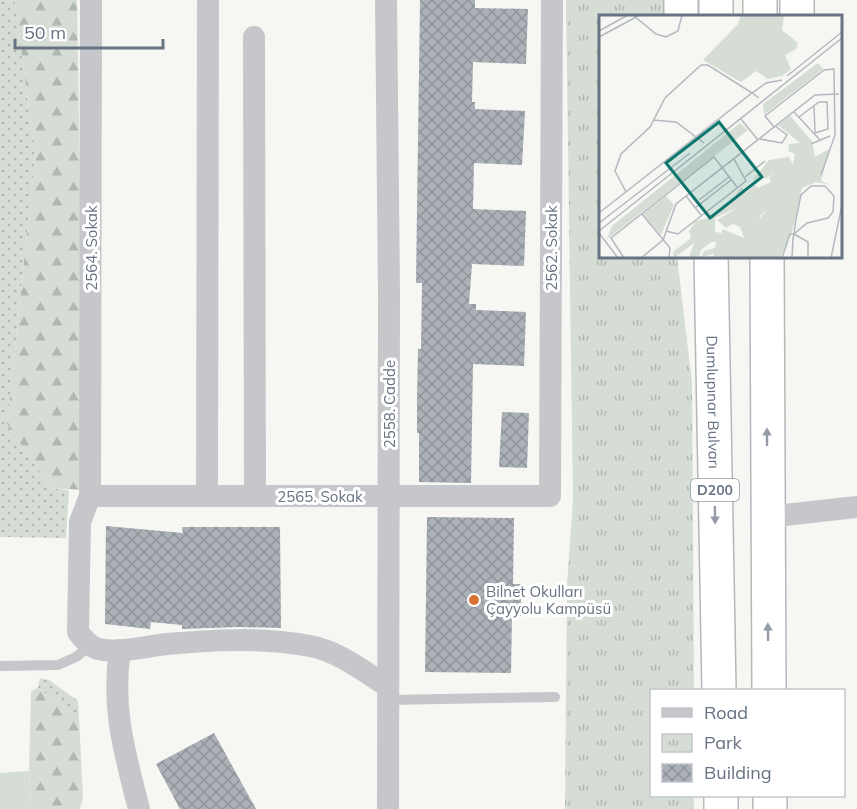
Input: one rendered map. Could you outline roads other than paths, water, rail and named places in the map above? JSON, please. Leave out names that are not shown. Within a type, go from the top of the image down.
[{"type":"highway","points":[[702,258],[711,288]]},
{"type":"highway","name":"Dumlupınar Bulvarı","points":[[711,258],[719,689]]},
{"type":"highway","points":[[767,258],[769,689]]},
{"type":"highway","points":[[768,300],[777,258]]},
{"type":"street","name":"2564. Sokak","points":[[91,0],[90,496],[80,522],[78,632],[85,642],[91,645]]},
{"type":"street","points":[[207,495],[208,0]]},
{"type":"street","name":"2558. Cadde","points":[[386,0],[389,293],[388,809]]},
{"type":"street","name":"2562. Sokak","points":[[550,496],[552,0]]},
{"type":"street","points":[[254,37],[255,495]]},
{"type":"street","name":"2565. Sokak","points":[[90,496],[550,496]]},
{"type":"street","points":[[767,516],[857,507]]},
{"type":"street","points":[[91,645],[98,649],[120,650],[227,640],[295,644],[325,650],[387,693]]},
{"type":"street","points":[[120,650],[116,680],[118,724],[139,809]]},
{"type":"lane","points":[[0,666],[58,665],[76,657],[91,645]]},
{"type":"lane","points":[[387,693],[555,697]]},
{"type":"place","name":"Bilnet Okulları Çayyolu Kampüsü","points":[[474,600]]}]
